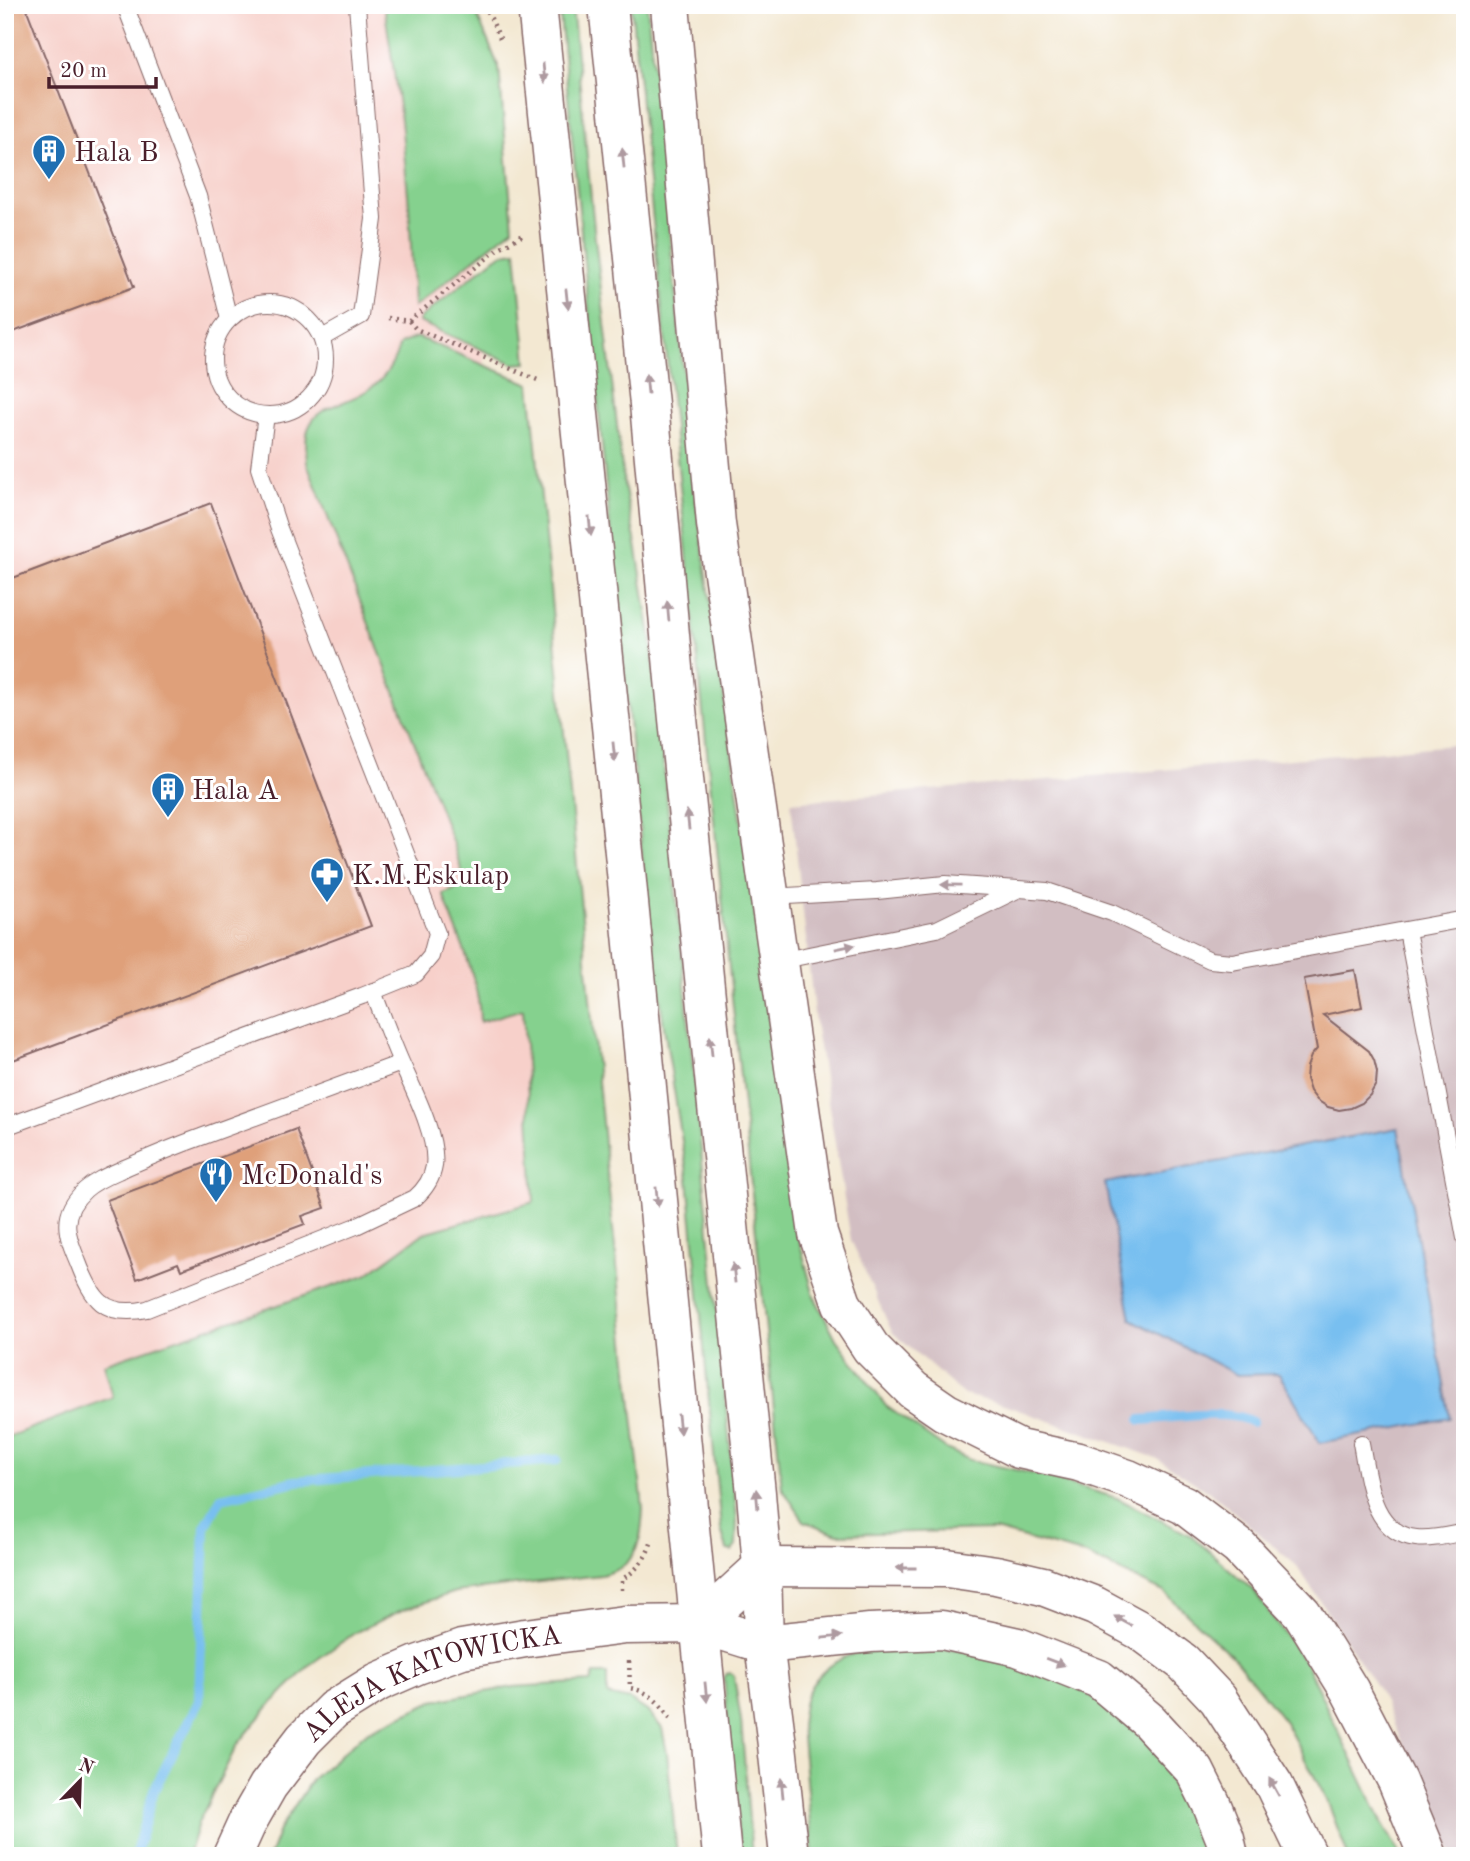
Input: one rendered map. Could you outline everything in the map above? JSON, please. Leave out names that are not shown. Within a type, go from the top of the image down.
[{"type":"main road","points":[[537,5],[626,872],[722,1856]]},
{"type":"main road","points":[[608,5],[756,1493],[764,1644],[789,1856]]},
{"type":"main road","points":[[670,5],[716,524],[818,1234],[842,1304],[872,1348],[913,1390],[944,1412],[1019,1449],[1079,1462],[1128,1479],[1184,1505],[1239,1548],[1302,1613],[1350,1691],[1397,1781],[1427,1856]]},
{"type":"main road","points":[[700,1625],[762,1567],[947,1567],[1043,1586],[1095,1605],[1141,1631],[1183,1662],[1218,1699],[1274,1785],[1308,1856]]},
{"type":"main road","name":"ALEJA KATOWICKA","points":[[232,1856],[268,1786],[304,1740],[333,1710],[378,1682],[417,1665],[462,1649],[625,1625],[700,1625],[764,1644]]},
{"type":"main road","points":[[764,1644],[870,1633],[942,1630],[1018,1647],[1099,1679],[1149,1721],[1195,1771],[1220,1826],[1229,1856]]},
{"type":"lane","points":[[125,5],[198,196],[229,319]]},
{"type":"lane","points":[[321,338],[361,316],[374,219],[357,5]]},
{"type":"lane","points":[[262,303],[281,304],[298,310],[312,323],[321,338],[325,357],[323,375],[315,392],[301,405],[285,413],[266,415],[247,411],[232,401],[221,388],[214,372],[213,354],[217,336],[229,319],[244,308],[262,303]]},
{"type":"lane","points":[[5,1127],[416,974],[431,956],[438,933],[278,526],[259,468],[266,415]]},
{"type":"lane","points":[[769,897],[945,884],[1047,891],[1112,913],[1209,960],[1232,962],[1465,919]]},
{"type":"lane","points":[[779,961],[936,929],[1019,889]]},
{"type":"lane","points":[[1407,930],[1465,1238]]},
{"type":"lane","points":[[373,991],[426,1121],[434,1157],[432,1175],[423,1192],[356,1226],[147,1309],[132,1312],[114,1310],[99,1302],[88,1289],[67,1235],[67,1222],[78,1197],[99,1180],[163,1151],[401,1063]]},
{"type":"lane","points":[[1361,1443],[1371,1494],[1381,1516],[1393,1531],[1415,1538],[1465,1532]]},
{"type":"path","points":[[525,234],[500,247],[409,321],[416,329],[540,381]]},
{"type":"path","points":[[630,1675],[630,1688],[639,1689],[649,1695],[671,1720]]},
{"type":"shaded area","points":[[5,5],[438,5],[468,123],[509,711],[534,1203],[424,1233],[366,1275],[104,1364],[114,1397],[5,1438]]},
{"type":"shaded area","points":[[1465,744],[1465,1856],[1453,1856],[1378,1689],[1297,1566],[1214,1495],[1156,1458],[1001,1404],[964,1395],[892,1332],[851,1240],[815,1022],[791,802]]},
{"type":"green space","points":[[384,5],[473,5],[499,68],[513,228],[414,307],[401,120]]},
{"type":"green space","points":[[559,5],[572,5],[595,238],[624,485],[651,636],[737,1519],[736,1546],[732,1551],[727,1550],[721,1529],[688,1179],[646,895]]},
{"type":"green space","points":[[631,5],[647,5],[695,492],[798,1236],[814,1296],[836,1339],[886,1406],[946,1449],[970,1460],[1039,1475],[1117,1498],[1192,1536],[1254,1591],[1306,1664],[1401,1856],[1348,1856],[1327,1800],[1285,1722],[1236,1660],[1164,1592],[1086,1555],[995,1530],[837,1534],[804,1521],[782,1488]]},
{"type":"green space","points":[[516,251],[527,363],[514,364],[419,322],[420,318],[495,258]]},
{"type":"green space","points":[[417,337],[530,384],[607,1173],[643,1509],[637,1548],[628,1561],[612,1572],[455,1592],[402,1610],[356,1632],[312,1663],[271,1704],[237,1745],[198,1823],[188,1856],[5,1856],[5,1438],[113,1397],[104,1364],[366,1275],[424,1233],[534,1202],[523,1009],[480,1022],[472,974],[443,894],[466,885],[451,838],[307,463],[307,435],[316,416],[374,386],[392,364],[400,344]]},
{"type":"green space","points":[[880,1649],[982,1651],[1047,1669],[1112,1709],[1156,1750],[1186,1798],[1214,1856],[813,1856],[801,1726],[811,1686],[831,1665],[848,1656]]},
{"type":"green space","points":[[729,1673],[734,1677],[741,1720],[752,1856],[740,1856],[724,1679]]},
{"type":"green space","points":[[594,1674],[607,1674],[607,1695],[630,1700],[647,1711],[662,1728],[677,1856],[269,1856],[279,1830],[312,1779],[368,1731],[433,1701],[513,1687],[591,1682]]},
{"type":"water","points":[[1398,1128],[1450,1418],[1320,1443],[1279,1374],[1237,1375],[1131,1319],[1105,1183]]},
{"type":"building","name":"Hala B","points":[[5,5],[25,5],[134,287],[5,335]]},
{"type":"building","name":"Hala A","points":[[211,503],[371,926],[5,1063],[5,581]]},
{"type":"building","points":[[1355,970],[1362,1007],[1323,1015],[1369,1051],[1377,1072],[1376,1084],[1362,1103],[1339,1110],[1317,1100],[1306,1079],[1311,1056],[1317,1049],[1304,979]]},
{"type":"building","name":"McDonald's","points":[[296,1129],[325,1208],[302,1216],[305,1224],[181,1270],[178,1263],[137,1279],[107,1200]]},
{"type":"waterway","points":[[1141,1420],[1214,1415],[1242,1418],[1252,1422]]},
{"type":"waterway","points":[[135,1856],[154,1790],[199,1701],[205,1527],[221,1498],[296,1481],[557,1460]]},
{"type":"place","name":"Hala B","points":[[49,181]]},
{"type":"place","name":"Hala A","points":[[168,819]]},
{"type":"place","name":"K.M.Eskulap","points":[[327,904]]},
{"type":"place","name":"McDonald's","points":[[216,1204]]}]
